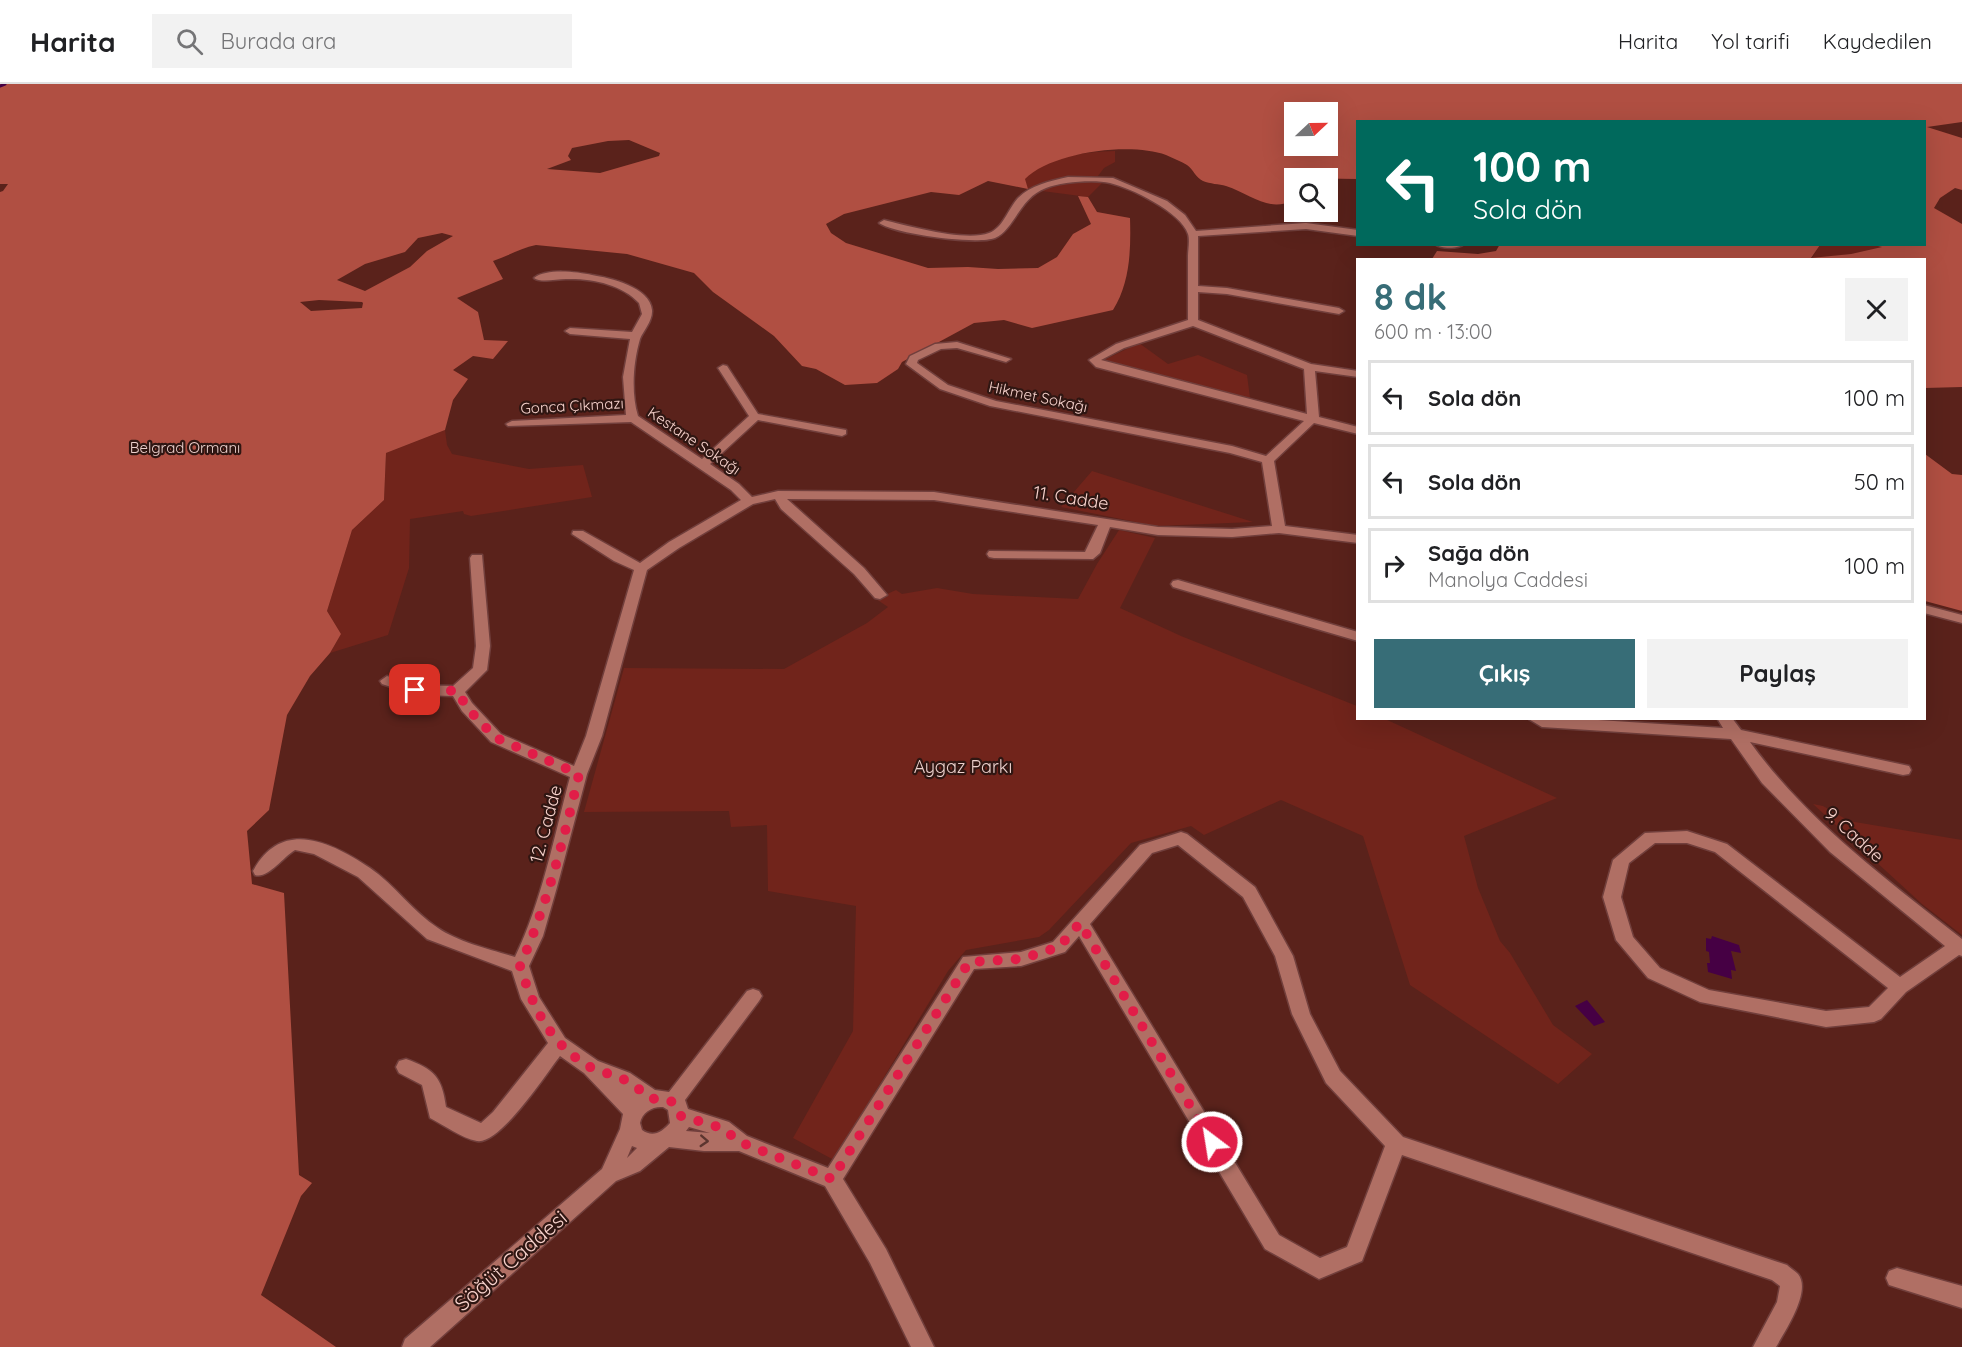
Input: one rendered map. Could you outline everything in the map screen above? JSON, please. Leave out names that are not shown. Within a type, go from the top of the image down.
[{"type":"street","points":[[884,223],[932,234],[979,238],[994,235],[1012,216],[1021,200],[1042,186],[1061,181],[1093,178],[1110,180],[1164,203],[1182,217],[1193,234],[1193,321]]},
{"type":"street","points":[[1193,234],[1306,226],[1356,233]]},
{"type":"street","name":"Kestane Sokağı","points":[[539,278],[581,276],[613,283],[639,297],[646,307],[645,321],[637,336],[630,370],[628,406],[633,418],[703,464],[735,487],[749,501]]},
{"type":"street","points":[[1194,289],[1227,291],[1339,311]]},
{"type":"street","points":[[1356,374],[1309,367],[1193,321],[1120,346],[1094,360],[1100,365],[1356,430]]},
{"type":"street","points":[[570,331],[637,336]]},
{"type":"street","name":"Hikmet Sokağı","points":[[1006,359],[957,345],[939,346],[914,357],[912,364],[944,387],[994,405],[1232,450],[1268,460]]},
{"type":"street","points":[[1309,367],[1313,418]]},
{"type":"street","points":[[723,368],[755,417]]},
{"type":"street","points":[[703,464],[755,417],[767,417],[842,432]]},
{"type":"street","name":"Gonca Çıkmazı","points":[[512,424],[633,418]]},
{"type":"street","points":[[1279,529],[1268,460],[1313,418]]},
{"type":"street","points":[[778,495],[785,506],[859,571],[880,596]]},
{"type":"street","name":"11. Cadde","points":[[640,568],[749,501],[778,495],[934,495],[1158,531],[1232,533],[1279,529],[1356,539]]},
{"type":"street","points":[[994,554],[1088,556],[1093,553],[1105,523]]},
{"type":"street","points":[[578,534],[608,553],[640,568]]},
{"type":"street","points":[[387,681],[415,690],[458,691],[480,670],[483,646],[477,558]]},
{"type":"street","name":"12. Cadde","points":[[520,966],[534,936],[549,887],[579,774],[594,736],[640,568]]},
{"type":"street","points":[[1178,584],[1356,637]]},
{"type":"street","points":[[1926,610],[1962,619]]},
{"type":"street","points":[[458,691],[466,707],[496,738],[579,774]]},
{"type":"street","points":[[1538,720],[1735,734],[1903,770]]},
{"type":"street","points":[[1725,720],[1735,734]]},
{"type":"street","name":"9. Cadde","points":[[1735,734],[1768,779],[1836,848],[1960,947]]},
{"type":"street","points":[[1900,987],[1721,848],[1687,837],[1651,837],[1621,860],[1612,897],[1624,940],[1654,973],[1706,997],[1826,1019],[1874,1014],[1900,987],[1960,947]]},
{"type":"street","points":[[832,1179],[969,962],[1021,959],[1059,947],[1146,849],[1181,838],[1249,892],[1284,956],[1301,1014],[1333,1077],[1396,1144],[1779,1272],[1791,1282],[1788,1304],[1764,1347]]},
{"type":"street","points":[[261,871],[275,855],[292,844],[318,848],[364,873],[433,934],[520,966],[530,999],[558,1044],[591,1067],[623,1079],[652,1099]]},
{"type":"street","points":[[1080,923],[1272,1242],[1319,1269],[1356,1254],[1396,1144]]},
{"type":"street","points":[[609,1175],[633,1165],[678,1128],[677,1109],[753,996]]},
{"type":"street","points":[[406,1067],[429,1079],[434,1090],[437,1112],[477,1132],[485,1132],[500,1118],[558,1044]]},
{"type":"street","points":[[591,1067],[632,1120],[637,1139],[643,1142],[663,1140],[740,1142]]},
{"type":"street","points":[[609,1175],[632,1120],[652,1099],[659,1098],[677,1109],[722,1128],[740,1142],[832,1179],[878,1257],[923,1347]]},
{"type":"street","name":"Söğüt Caddesi","points":[[413,1347],[609,1175]]},
{"type":"street","points":[[1897,1278],[1962,1297]]},
{"type":"green space","name":"Belgrad Ormanı","points":[[0,84],[1962,84],[1962,122],[1927,127],[1962,138],[1962,190],[1955,188],[1940,198],[1934,208],[1962,224],[1962,387],[1926,388],[1926,258],[1811,258],[1851,254],[1882,247],[1878,246],[1926,246],[1926,120],[1356,120],[1356,179],[1338,179],[1338,168],[1284,168],[1284,203],[1276,204],[1260,201],[1226,186],[1203,181],[1185,164],[1151,151],[1113,150],[1072,156],[1053,162],[1025,179],[1028,189],[988,181],[959,195],[931,192],[844,214],[826,224],[831,233],[846,243],[928,268],[998,269],[1038,268],[1057,257],[1073,234],[1091,224],[1078,196],[1088,197],[1097,212],[1130,218],[1130,254],[1126,277],[1119,300],[1113,310],[1032,328],[1004,320],[974,323],[902,362],[898,369],[877,383],[845,385],[816,369],[802,366],[774,336],[713,292],[694,273],[627,254],[536,245],[493,261],[503,279],[457,298],[478,312],[484,340],[508,341],[493,359],[473,356],[453,370],[468,379],[453,400],[445,430],[386,453],[384,500],[352,530],[327,611],[341,634],[330,653],[310,676],[287,715],[269,810],[247,831],[252,884],[284,893],[299,1175],[312,1183],[301,1196],[261,1295],[336,1347],[0,1347],[0,192],[8,184],[0,184]],"holes":[[[629,140],[660,153],[659,156],[600,173],[547,169],[571,160],[568,156],[572,148],[608,141]],[[442,233],[453,236],[427,251],[410,267],[365,291],[337,280],[365,264],[405,252],[418,238]],[[319,300],[362,302],[362,308],[311,311],[300,302]]]},
{"type":"green space","points":[[1115,151],[1115,162],[1104,168],[1098,176],[1049,180],[1028,189],[1024,178],[1055,160],[1079,154]]},
{"type":"green space","points":[[1093,180],[1103,182],[1088,197],[1042,191],[1059,183]]},
{"type":"green space","name":"Belgrad Ormanı","points":[[1499,246],[1819,246],[1811,258],[1433,258],[1437,251],[1478,254],[1496,251]]},
{"type":"green space","points":[[1819,246],[1883,247],[1851,254],[1812,258]]},
{"type":"green space","points":[[1139,343],[1168,364],[1198,355],[1247,375],[1250,398],[1108,363],[1104,360]]},
{"type":"green space","points":[[445,430],[447,445],[452,454],[529,469],[583,465],[592,497],[471,516],[464,514],[463,511],[410,519],[409,568],[388,635],[330,653],[341,634],[327,611],[352,530],[384,500],[386,453]]},
{"type":"green space","points":[[1926,455],[1952,474],[1962,475],[1962,611],[1926,601]]},
{"type":"green space","points":[[1092,471],[1253,522],[1156,526],[1061,507]]},
{"type":"green space","name":"Aygaz Parkı","points":[[1119,530],[1155,538],[1120,608],[1181,636],[1356,706],[1356,720],[1387,720],[1557,798],[1464,836],[1478,888],[1500,941],[1510,953],[1553,1025],[1592,1054],[1558,1084],[1410,985],[1363,836],[1281,800],[1204,835],[1191,826],[1131,843],[1049,930],[1039,937],[966,950],[948,971],[834,1160],[793,1138],[853,1031],[856,906],[768,891],[767,825],[731,827],[729,811],[584,812],[624,668],[784,669],[867,623],[888,607],[876,599],[896,590],[902,594],[937,588],[973,594],[1078,599]]},
{"type":"green space","points":[[1813,804],[1823,806],[1849,821],[1962,840],[1962,935],[1922,904]]},
{"type":"shaded area","points":[[1712,936],[1739,945],[1741,953],[1731,951],[1736,971],[1731,970],[1732,979],[1708,972],[1707,963],[1710,963],[1709,952],[1706,951],[1706,938],[1711,939]]},
{"type":"shaded area","points":[[1587,1000],[1605,1022],[1594,1026],[1575,1006]]},
{"type":"waterway","points":[[0,86],[5,84]]},
{"type":"route","points":[[415,690],[458,691],[466,707],[496,738],[579,774],[569,818],[534,936],[520,966],[530,999],[558,1044],[591,1067],[623,1079],[652,1099],[666,1099],[672,1102],[677,1105],[681,1116],[722,1128],[740,1142],[832,1179],[969,962],[1021,959],[1059,947],[1080,923],[1212,1142]]}]
